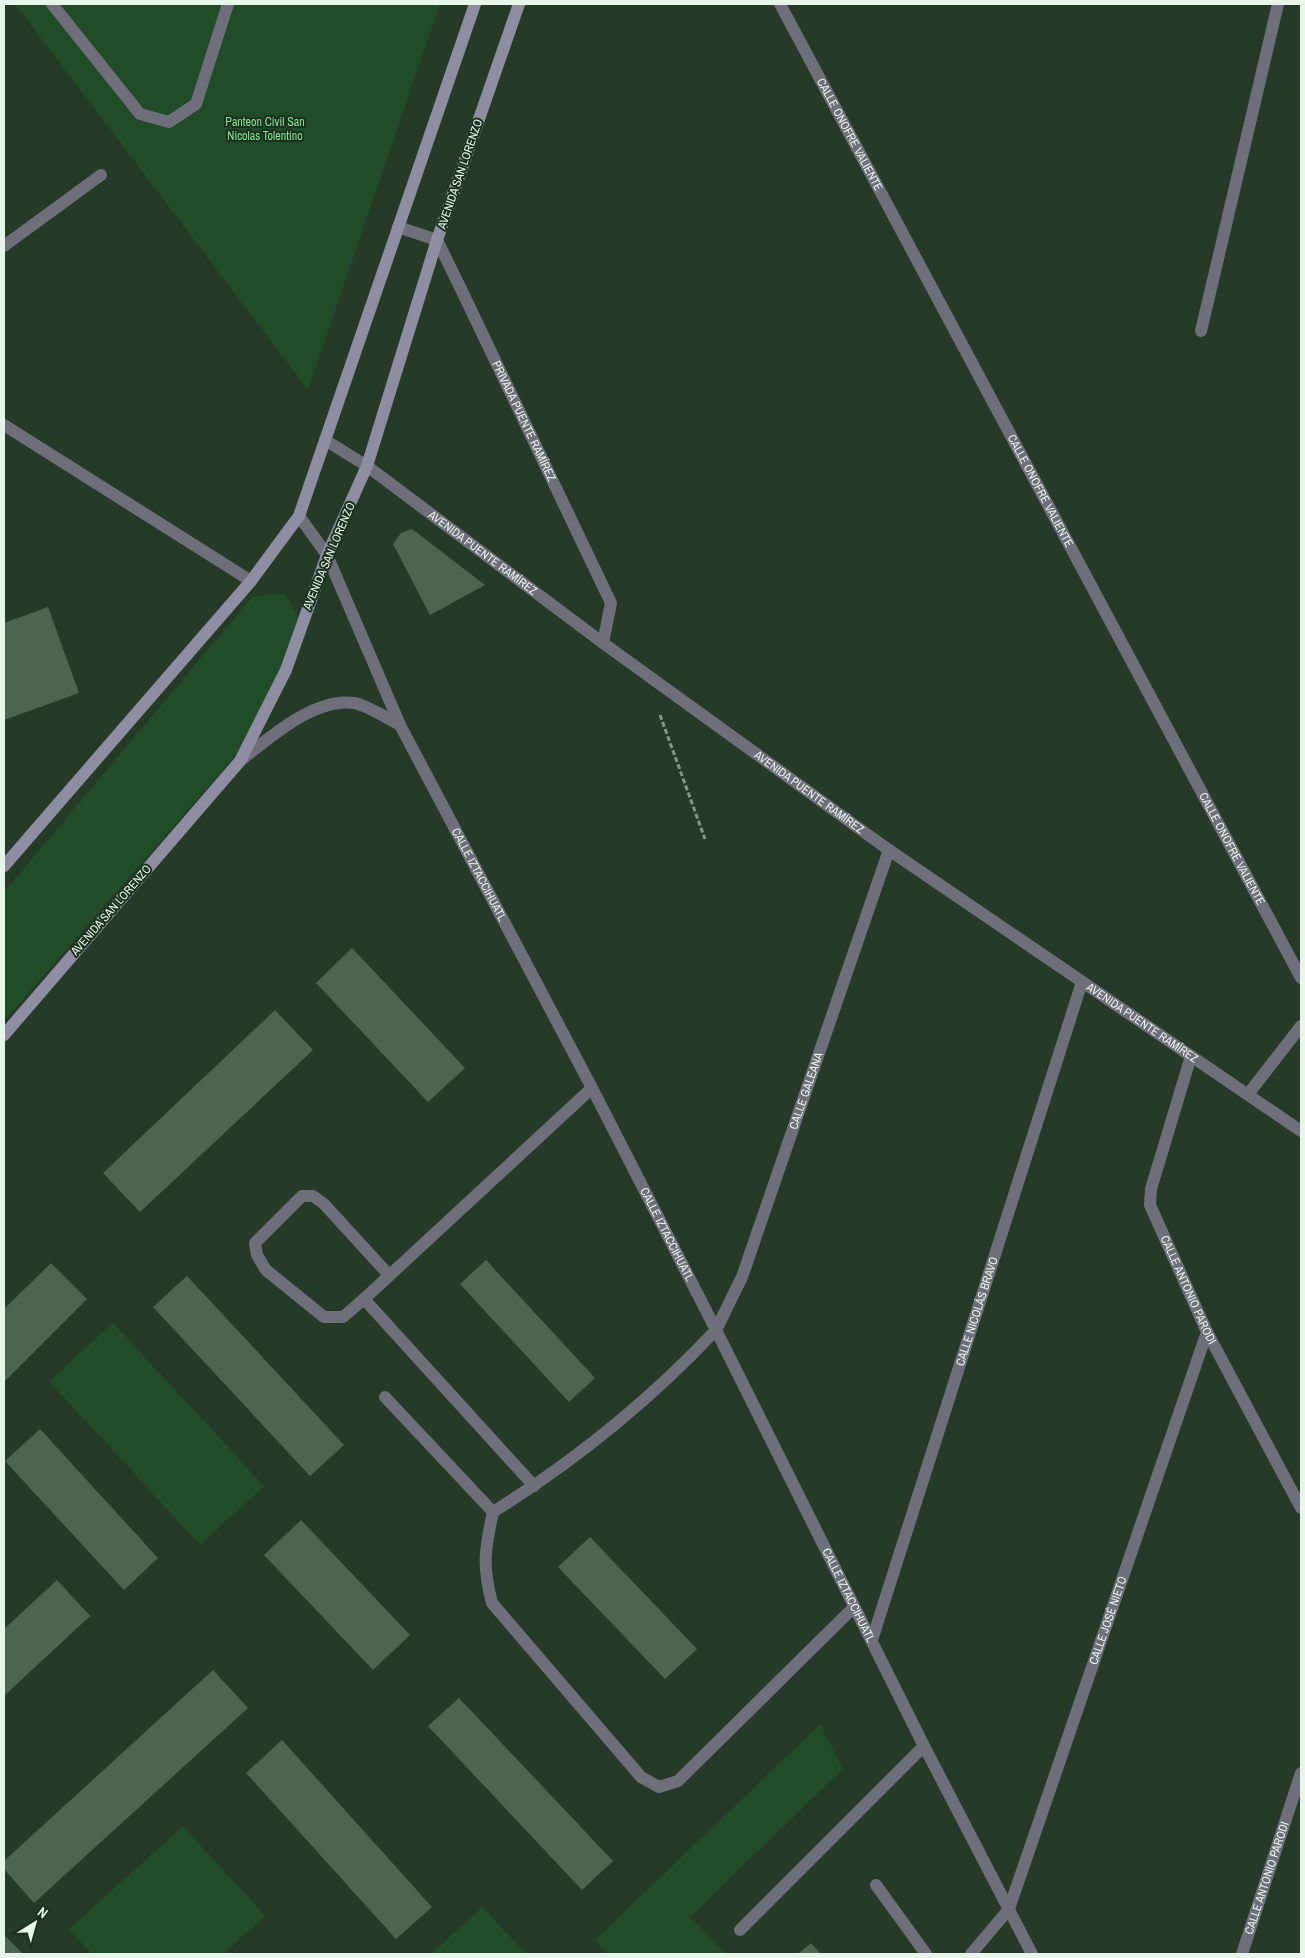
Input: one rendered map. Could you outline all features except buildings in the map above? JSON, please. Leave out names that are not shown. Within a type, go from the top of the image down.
[{"type":"main road","points":[[4,866],[251,581],[299,516],[475,4]]},
{"type":"main road","name":"AVENIDA SAN LORENZO","points":[[4,1035],[240,761],[286,670],[327,555],[367,466],[437,240],[519,4]]},
{"type":"street","points":[[52,4],[140,114],[169,122],[196,104],[228,4]]},
{"type":"street","name":"CALLE ONOFRE VALIENTE","points":[[780,4],[1301,978]]},
{"type":"street","points":[[1202,331],[1278,4]]},
{"type":"street","points":[[4,246],[101,175]]},
{"type":"street","points":[[398,227],[437,240]]},
{"type":"street","name":"PRIVADA PUENTE RAMÍREZ","points":[[437,240],[611,603],[603,643]]},
{"type":"street","points":[[4,425],[251,581]]},
{"type":"street","name":"AVENIDA PUENTE RAMÍREZ","points":[[325,440],[367,466],[603,643],[890,850],[1191,1056],[1249,1093],[1301,1131]]},
{"type":"street","name":"CALLE IZTACCIHUATL","points":[[299,516],[327,555],[400,725],[592,1088],[716,1330],[924,1746],[1032,1954]]},
{"type":"street","points":[[240,761],[280,730],[318,707],[355,703],[400,725]]},
{"type":"street","name":"CALLE GALEANA","points":[[493,1512],[534,1486],[590,1446],[674,1375],[716,1330],[742,1277],[890,850]]},
{"type":"street","name":"CALLE NICOLÁS BRAVO","points":[[872,1640],[1082,982]]},
{"type":"street","points":[[1249,1093],[1301,1026]]},
{"type":"street","name":"CALLE ANTONIO PARODI","points":[[1191,1056],[1151,1189],[1150,1205],[1207,1332],[1301,1508]]},
{"type":"street","points":[[389,1275],[324,1204],[313,1196],[302,1196],[255,1242],[257,1256],[266,1270],[324,1317],[343,1317],[364,1299],[592,1088]]},
{"type":"street","points":[[364,1299],[534,1486]]},
{"type":"street","name":"CALLE JOSÉ NIETO","points":[[1009,1909],[1207,1332]]},
{"type":"street","points":[[385,1396],[493,1512],[486,1543],[485,1575],[492,1603],[641,1777],[659,1787],[678,1781],[854,1607]]},
{"type":"street","points":[[740,1930],[924,1746]]},
{"type":"street","name":"CALLE ANTONIO PARODI","points":[[1242,1954],[1301,1773]]},
{"type":"street","points":[[876,1885],[926,1954]]},
{"type":"street","points":[[971,1954],[1009,1909]]},
{"type":"path","points":[[674,694],[660,714],[705,839]]},
{"type":"green space","name":"Panteon Civil San Nicolas Tolentino","points":[[15,4],[440,4],[308,390]]},
{"type":"green space","points":[[285,594],[304,626],[283,681],[234,757],[4,1021],[4,892],[253,596]]},
{"type":"green space","points":[[113,1323],[264,1486],[200,1545],[49,1381]]},
{"type":"green space","points":[[820,1724],[843,1769],[690,1917],[726,1954],[608,1954],[595,1940]]},
{"type":"green space","points":[[183,1826],[265,1916],[223,1954],[92,1954],[69,1929]]},
{"type":"green space","points":[[482,1907],[526,1954],[431,1954]]}]
